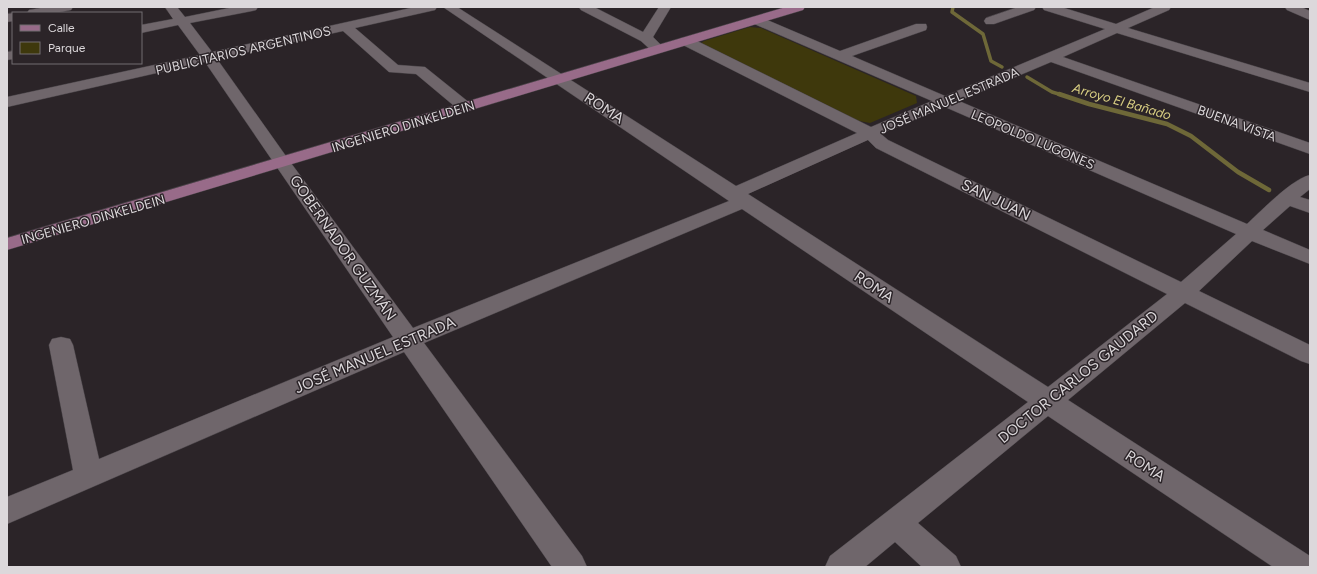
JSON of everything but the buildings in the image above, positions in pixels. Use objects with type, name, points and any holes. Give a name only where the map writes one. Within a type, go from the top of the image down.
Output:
[{"type":"main road","name":"INGENIERO DINKELDEIN","points":[[7,244],[282,163],[799,7]]},
{"type":"street","points":[[39,12],[67,7]]},
{"type":"street","name":"GOBERNADOR GUZMÁN","points":[[171,7],[209,58],[570,567]]},
{"type":"street","points":[[142,30],[252,7]]},
{"type":"street","name":"PUBLICITARIOS ARGENTINOS","points":[[7,102],[209,58],[431,7]]},
{"type":"street","name":"ROMA","points":[[448,7],[1300,567]]},
{"type":"street","points":[[585,7],[646,38],[658,49]]},
{"type":"street","points":[[646,38],[665,7]]},
{"type":"street","points":[[990,20],[1030,7]]},
{"type":"street","points":[[1048,7],[1310,88]]},
{"type":"street","name":"JOSÉ MANUEL ESTRADA","points":[[7,511],[739,197],[870,132],[1051,57],[1164,7]]},
{"type":"street","points":[[1291,7],[1310,16]]},
{"type":"street","name":"LEOPOLDO LUGONES","points":[[756,20],[1310,258]]},
{"type":"street","points":[[346,26],[394,69],[420,70],[465,107]]},
{"type":"street","points":[[840,56],[921,27]]},
{"type":"street","name":"SAN JUAN","points":[[686,41],[870,132],[882,144],[1310,355]]},
{"type":"street","name":"BUENA VISTA","points":[[1051,57],[1310,149]]},
{"type":"street","name":"DOCTOR CARLOS GAUDARD","points":[[841,567],[1183,293],[1310,180]]},
{"type":"street","points":[[1288,198],[1310,207]]},
{"type":"street","points":[[61,345],[89,476]]},
{"type":"street","points":[[896,523],[945,567]]},
{"type":"green space","points":[[750,27],[761,28],[916,96],[917,103],[870,123],[854,120],[700,44],[704,41]]},
{"type":"waterway","name":"Arroyo El Bañado","points":[[953,7],[952,12],[983,34],[991,61],[1002,67]]},
{"type":"waterway","name":"Arroyo El Bañado","points":[[1027,77],[1052,92],[1062,95]]},
{"type":"waterway","name":"Arroyo El Bañado","points":[[1062,95],[1089,104],[1167,124],[1191,136],[1238,172],[1269,190]]}]
